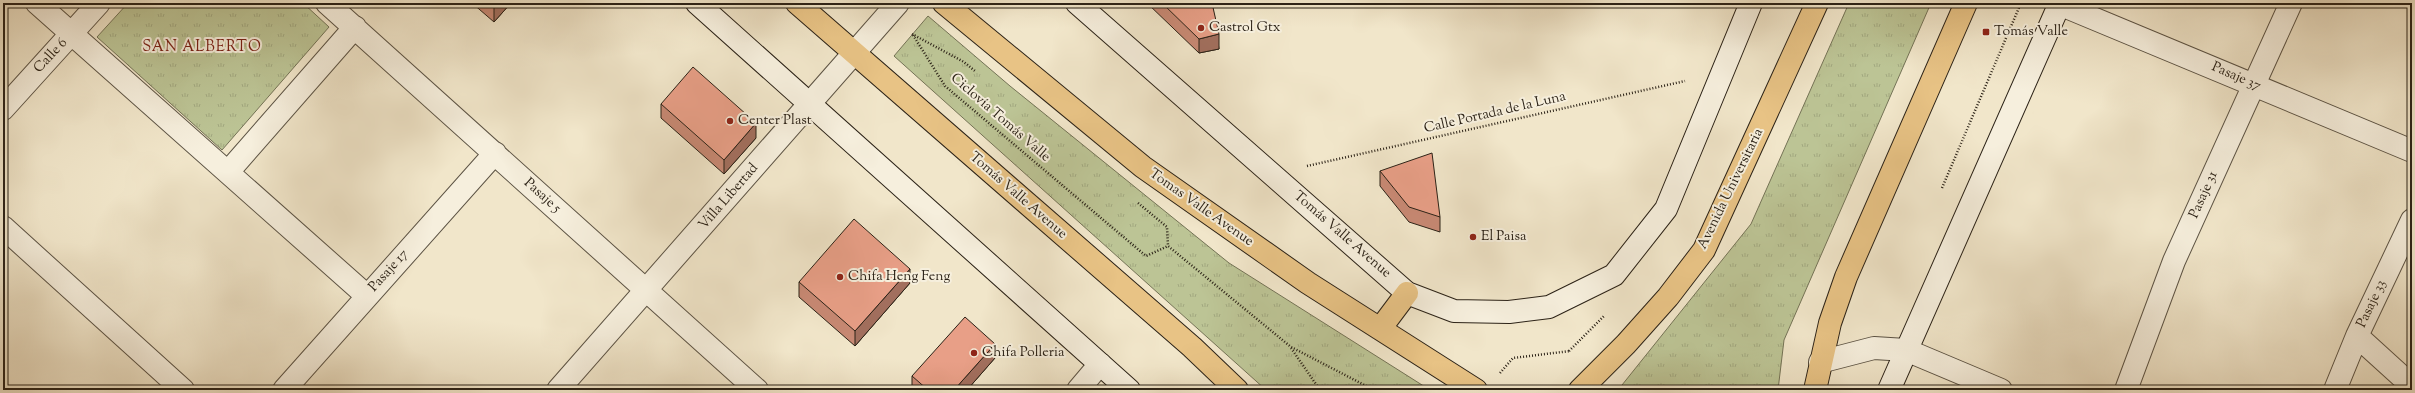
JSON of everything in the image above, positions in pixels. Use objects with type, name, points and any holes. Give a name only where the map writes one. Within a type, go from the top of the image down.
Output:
[{"type":"main road","name":"Tomás Valle Avenue","points":[[797,3],[853,54],[1192,347],[1237,390]]},
{"type":"main road","name":"Tomas Valle Avenue","points":[[944,3],[1143,167],[1308,283],[1476,390]]},
{"type":"main road","name":"Avenida Universitaria","points":[[1580,390],[1626,344],[1668,297],[1704,250],[1817,3]]},
{"type":"main road","points":[[1815,390],[1820,362],[1830,324],[1846,277],[1966,3]]},
{"type":"main road","points":[[1380,329],[1407,293]]},
{"type":"street","points":[[37,3],[367,296]]},
{"type":"street","name":"Calle 6","points":[[3,109],[99,3]]},
{"type":"street","name":"Pasaje 5","points":[[327,3],[757,390]]},
{"type":"street","points":[[697,3],[811,103],[1129,390]]},
{"type":"street","name":"Villa Libertad","points":[[558,390],[898,3]]},
{"type":"street","name":"Tomás Valle Avenue","points":[[1078,3],[1407,293],[1454,311],[1509,312],[1549,307],[1614,275],[1666,209],[1723,72]]},
{"type":"street","points":[[1723,72],[1751,3]]},
{"type":"street","name":"Pasaje 31","points":[[2126,390],[2174,261],[2291,3]]},
{"type":"street","points":[[1889,390],[2060,4]]},
{"type":"street","name":"Pasaje 37","points":[[2060,4],[2412,151]]},
{"type":"street","points":[[228,172],[355,28]]},
{"type":"street","name":"Pasaje 17","points":[[284,390],[495,153]]},
{"type":"street","name":"Pasaje 33","points":[[2335,390],[2357,336],[2412,220]]},
{"type":"street","points":[[3,227],[183,390]]},
{"type":"street","points":[[2357,336],[2412,386]]},
{"type":"street","points":[[1820,362],[1874,348],[1906,350],[2000,390]]},
{"type":"street","points":[[1078,390],[1100,364]]},
{"type":"path","name":"Ciclovía Tomás Valle","points":[[977,72],[964,62],[912,34],[945,86],[1146,256],[1168,246]]},
{"type":"path","name":"Calle Portada de la Luna","points":[[1272,174],[1723,72]]},
{"type":"path","points":[[1136,202],[1166,227],[1168,246],[1290,347],[1374,390]]},
{"type":"path","points":[[1290,347],[1320,390]]},
{"type":"path","points":[[1495,379],[1513,358],[1569,351],[1596,374]]},
{"type":"green space","points":[[128,3],[303,3],[329,27],[222,150],[97,37]]},
{"type":"green space","points":[[1849,3],[1931,3],[1784,340],[1778,390],[1618,390],[1751,224]]},
{"type":"green space","points":[[928,16],[1010,86],[1229,263],[1430,390],[1266,390],[894,56]]},
{"type":"building","points":[[489,3],[498,3],[494,8]]},
{"type":"building","points":[[1162,3],[1212,3],[1219,34],[1199,39]]},
{"type":"building","points":[[693,67],[756,123],[724,160],[661,104]]},
{"type":"building","points":[[1432,153],[1440,217],[1409,207],[1380,171]]},
{"type":"building","points":[[854,219],[910,269],[855,331],[799,282]]},
{"type":"building","points":[[965,317],[995,344],[954,390],[928,390],[912,376]]},
{"type":"place","name":"Castrol Gtx","points":[[1201,28]]},
{"type":"place","name":"Tomás Valle","points":[[1986,32]]},
{"type":"place","name":"Center Plast","points":[[730,121]]},
{"type":"place","name":"El Paisa","points":[[1473,237]]},
{"type":"place","name":"Chifa Heng Feng","points":[[840,277]]},
{"type":"place","name":"Chifa Polleria","points":[[974,353]]},
{"type":"district","name":"SAN ALBERTO","points":[[202,47]]}]
